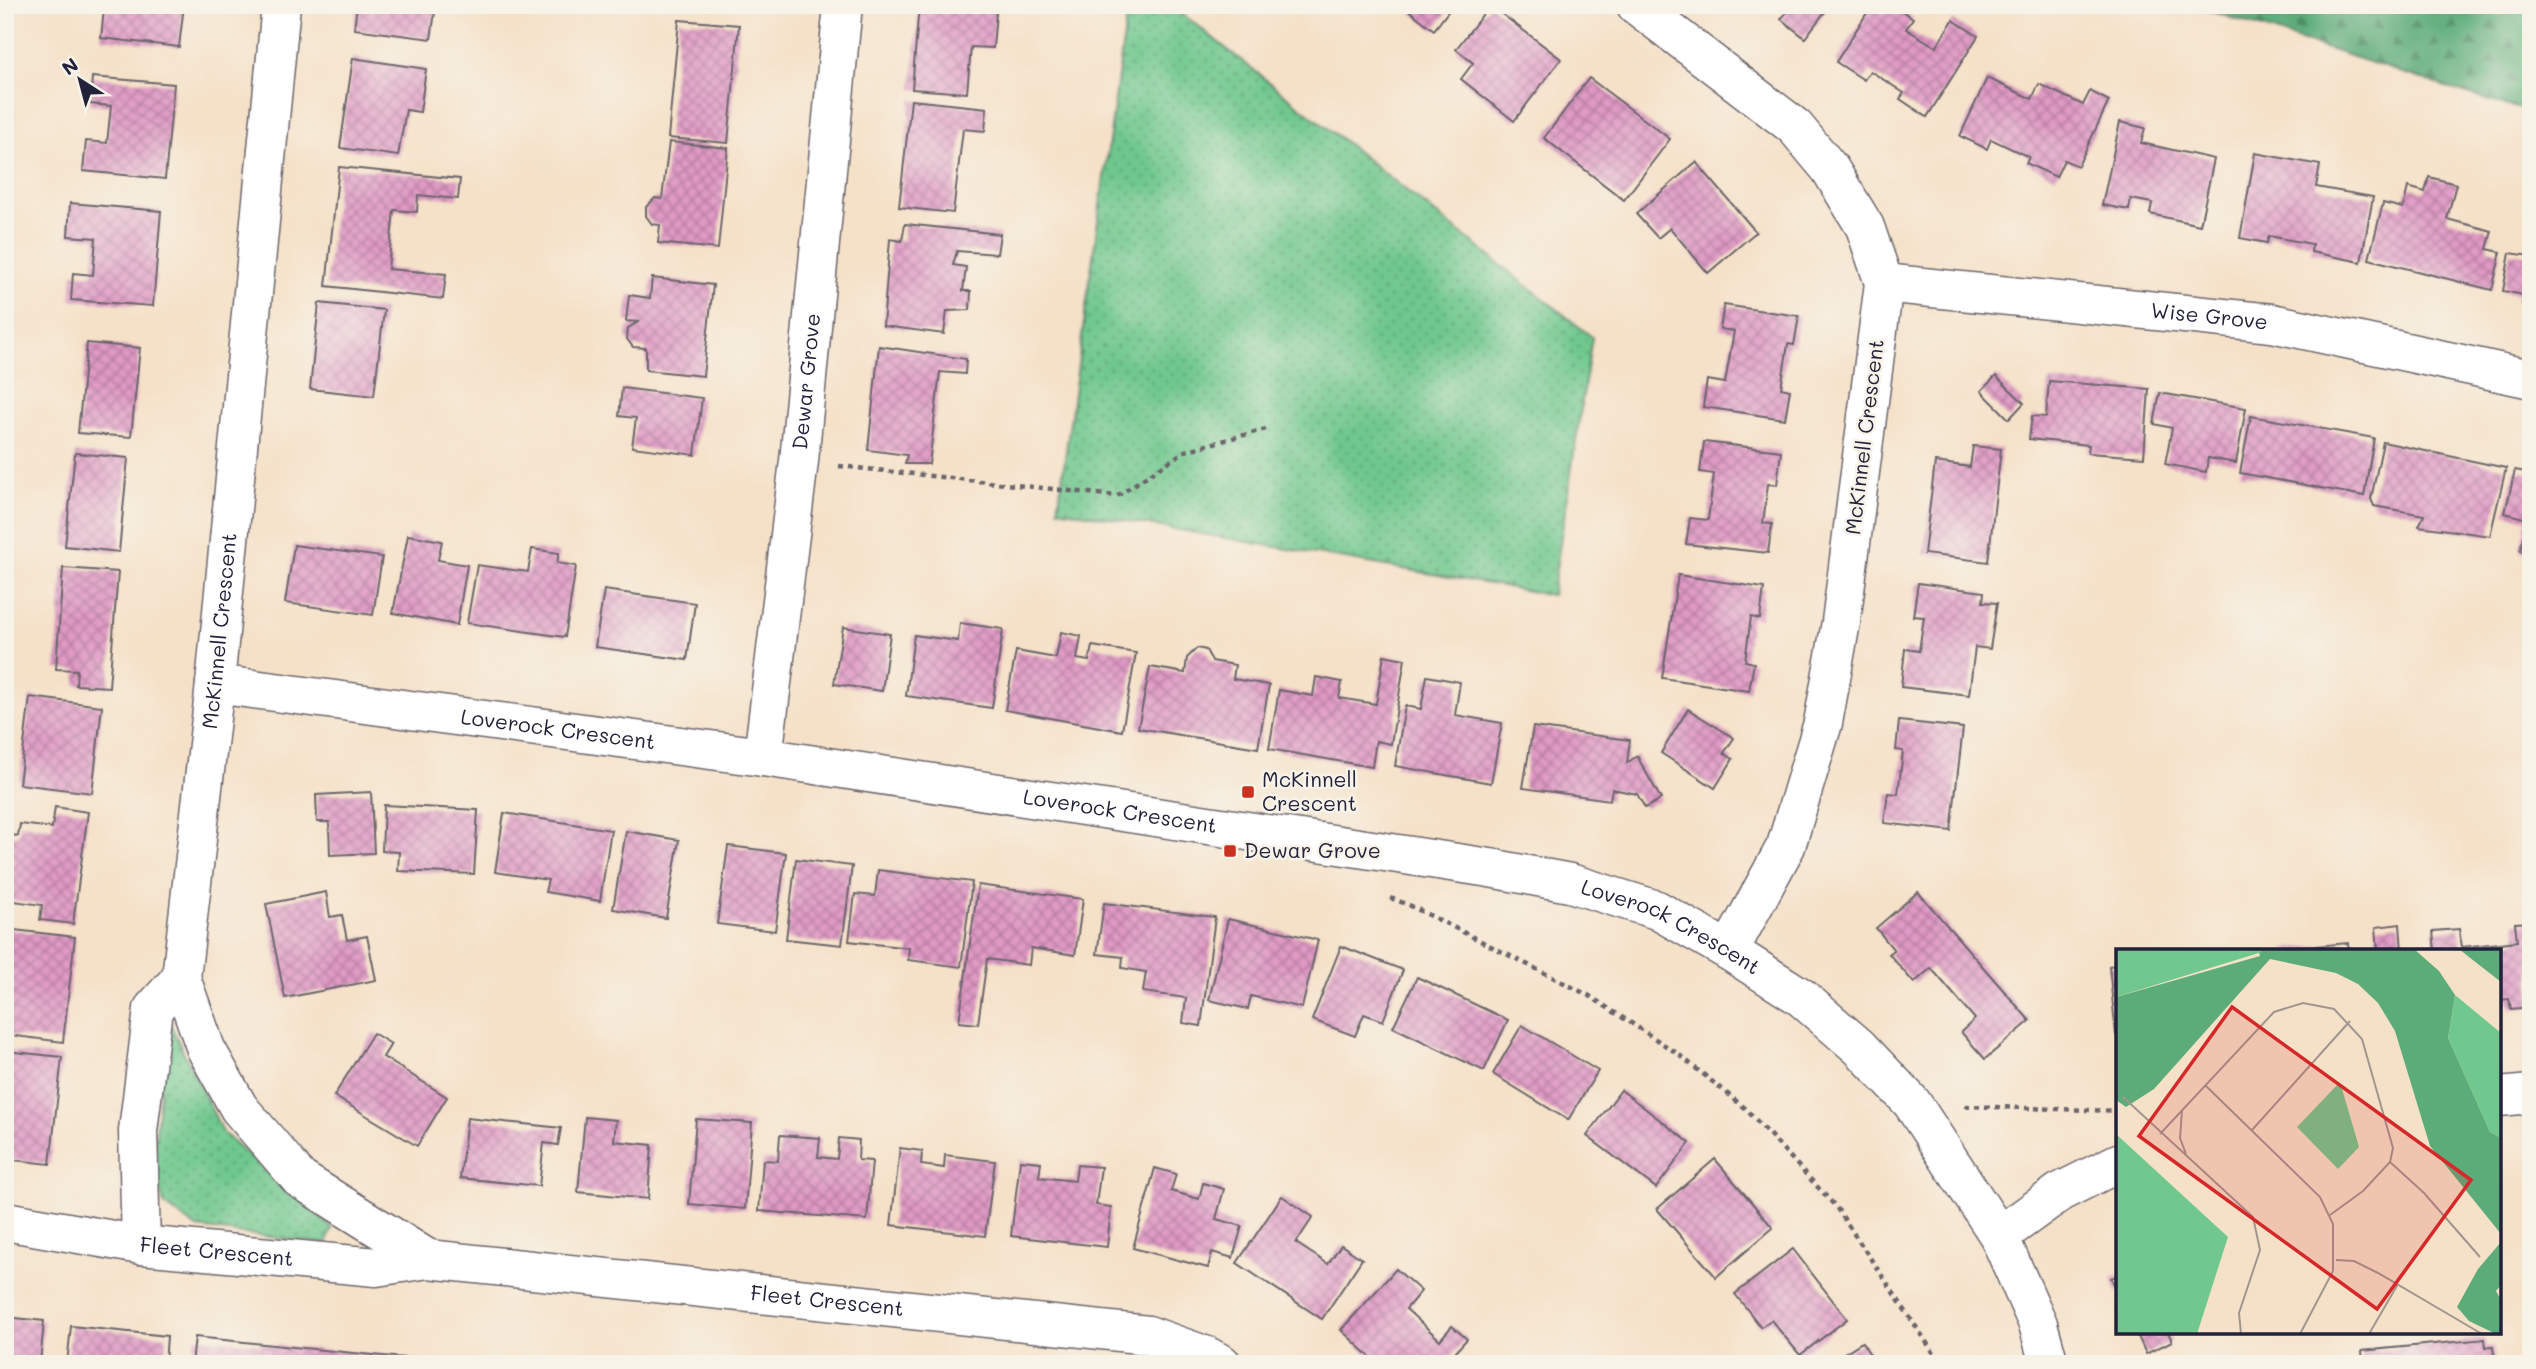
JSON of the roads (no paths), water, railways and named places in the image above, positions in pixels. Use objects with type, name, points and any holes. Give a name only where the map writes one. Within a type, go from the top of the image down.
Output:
[{"type":"street","name":"McKinnell Crescent","points":[[181,978],[215,684],[281,5]]},
{"type":"street","name":"Dewar Grove","points":[[764,757],[799,461],[843,5]]},
{"type":"street","name":"McKinnell Crescent","points":[[1636,5],[1795,127],[1830,169],[1864,227],[1884,283],[1842,622],[1823,723],[1786,846],[1729,951]]},
{"type":"street","name":"Wise Grove","points":[[1884,283],[2272,323],[2531,379]]},
{"type":"street","name":"Loverock Crescent","points":[[215,684],[764,757],[1490,868],[1570,883],[1657,910],[1729,951],[1801,997],[1859,1046],[1912,1103],[1998,1236],[2038,1324],[2049,1364]]},
{"type":"street","points":[[141,1245],[138,1131],[153,1009],[181,978]]},
{"type":"street","name":"Fleet Crescent","points":[[181,978],[206,1049],[239,1108],[300,1179],[428,1259]]},
{"type":"street","points":[[2501,1097],[2531,1094]]},
{"type":"street","points":[[1998,1236],[2060,1192],[2116,1164]]},
{"type":"street","name":"Fleet Crescent","points":[[5,1221],[141,1245],[376,1267],[428,1259],[1148,1335],[1222,1364]]},
{"type":"place","name":"McKinnell Crescent","points":[[1248,792]]},
{"type":"place","name":"Dewar Grove","points":[[1230,851]]}]
